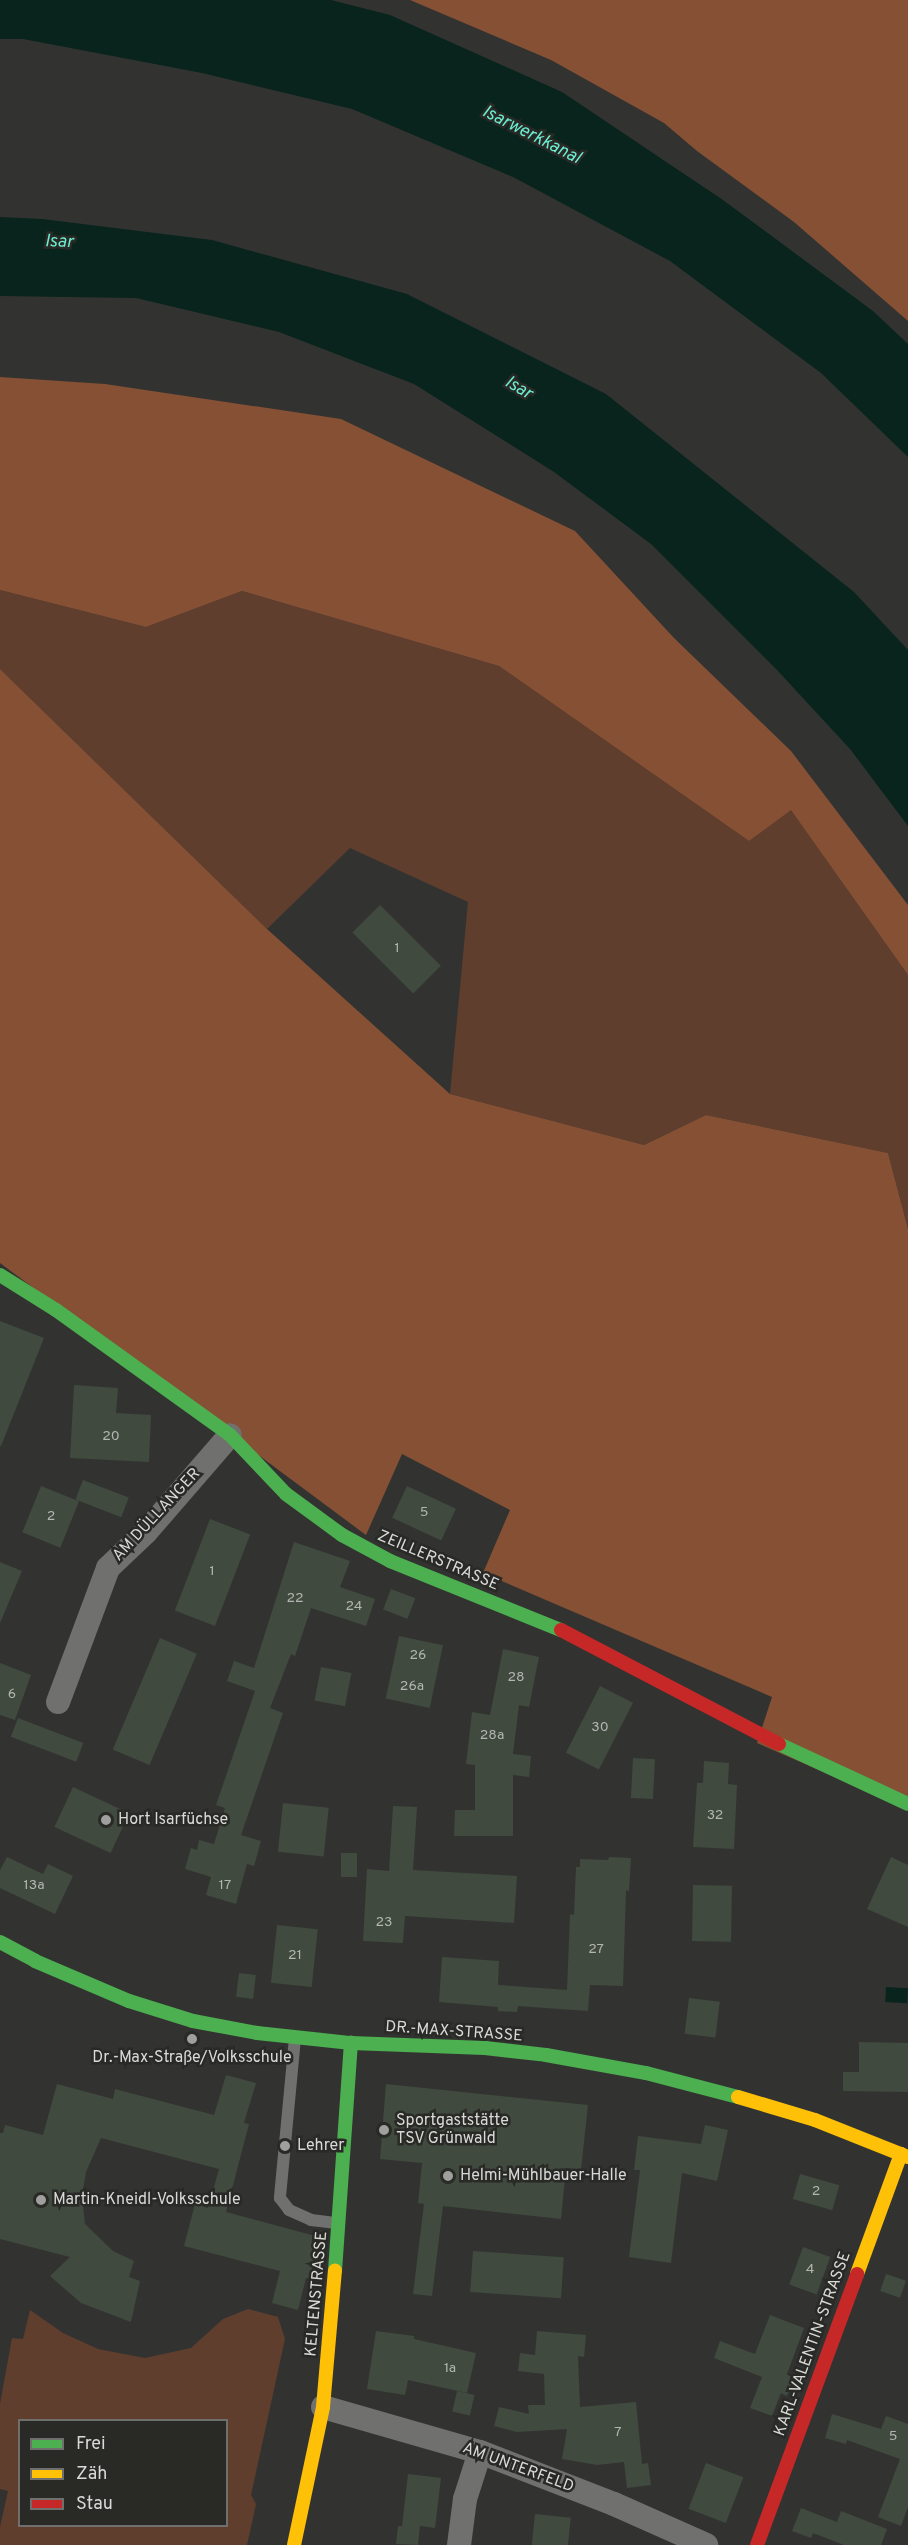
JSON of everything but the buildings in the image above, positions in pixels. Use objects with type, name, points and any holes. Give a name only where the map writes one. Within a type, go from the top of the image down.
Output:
[{"type":"street","name":"ZEILLERSTRASSE","points":[[0,1275],[56,1310],[230,1435],[286,1494],[342,1535],[390,1561],[559,1629],[746,1729],[908,1804]]},
{"type":"street","name":"AM DÜLLANGER","points":[[58,1702],[108,1568],[146,1532],[230,1435]]},
{"type":"street","name":"DR.-MAX-STRASSE","points":[[0,1942],[35,1960],[129,2001],[193,2021],[257,2033],[351,2043],[484,2048],[546,2055],[646,2073],[759,2102],[815,2120],[905,2156]]},
{"type":"street","name":"KELTENSTRASSE","points":[[294,2545],[323,2407],[339,2223],[351,2043]]},
{"type":"street","name":"KARL-VALENTIN-STRASSE","points":[[757,2545],[905,2156]]},
{"type":"street","name":"AM UNTERFELD","points":[[323,2407],[480,2452],[614,2504],[706,2545]]},
{"type":"street","points":[[459,2545],[465,2499],[480,2452]]},
{"type":"lane","points":[[295,2037],[280,2198],[289,2210],[311,2220],[339,2223]]},
{"type":"shaded area","points":[[410,0],[908,0],[908,321],[794,222],[697,151],[664,123],[551,60]]},
{"type":"shaded area","points":[[0,377],[105,384],[341,419],[575,531],[674,638],[791,751],[908,905],[908,975],[791,810],[749,841],[499,666],[242,591],[146,627],[0,590]]},
{"type":"shaded area","points":[[0,590],[146,627],[242,591],[499,666],[749,841],[791,809],[908,975],[908,1229],[888,1153],[706,1115],[644,1145],[450,1094],[468,902],[350,848],[267,929],[0,669]]},
{"type":"shaded area","points":[[0,669],[267,929],[450,1094],[644,1145],[706,1115],[888,1153],[908,1229],[908,1809],[757,1743],[772,1697],[483,1573],[510,1510],[402,1454],[366,1535],[0,1263]]},
{"type":"shaded area","points":[[248,2309],[278,2317],[285,2339],[251,2495],[256,2504],[247,2545],[0,2545],[0,2527],[8,2491],[0,2489],[0,2404],[12,2338],[23,2339],[30,2310],[63,2333],[98,2349],[145,2358],[191,2348],[223,2319]]},
{"type":"water","name":"Isarwerkkanal","points":[[0,0],[331,0],[390,15],[562,92],[723,200],[873,311],[908,344],[908,457],[821,373],[670,261],[513,177],[352,109],[202,73],[23,39],[0,39]]},
{"type":"water","name":"Isar","points":[[0,217],[42,219],[212,240],[407,294],[606,394],[854,592],[908,650],[908,826],[850,749],[777,670],[651,544],[554,472],[414,384],[279,332],[136,298],[0,296]]},
{"type":"water","points":[[886,1987],[908,1988],[907,2003],[885,2002]]},
{"type":"traffic: fast","points":[[0,1275],[56,1310],[230,1435],[286,1494],[342,1535],[390,1561],[561,1630]]},
{"type":"traffic: fast","points":[[779,1744],[908,1804]]},
{"type":"traffic: fast","points":[[0,1942],[35,1961],[129,2001],[193,2021],[257,2033],[351,2043],[485,2048],[546,2055],[646,2073],[738,2097]]},
{"type":"traffic: fast","points":[[335,2271],[351,2043]]},
{"type":"traffic: slow","points":[[738,2097],[815,2120],[908,2157]]},
{"type":"traffic: slow","points":[[857,2274],[901,2154]]},
{"type":"traffic: slow","points":[[294,2545],[323,2407],[335,2271]]},
{"type":"traffic: jam","points":[[561,1630],[779,1744]]},
{"type":"traffic: jam","points":[[757,2545],[857,2274]]},
{"type":"place","name":"Hort Isarfüchse","points":[[106,1820]]},
{"type":"place","name":"Dr.-Max-Straße/Volksschule","points":[[192,2039]]},
{"type":"place","name":"Sportgaststätte TSV Grünwald","points":[[384,2130]]},
{"type":"place","name":"Lehrer","points":[[285,2146]]},
{"type":"place","name":"Helmi-Mühlbauer-Halle","points":[[448,2176]]},
{"type":"place","name":"Martin-Kneidl-Volksschule","points":[[41,2200]]}]
